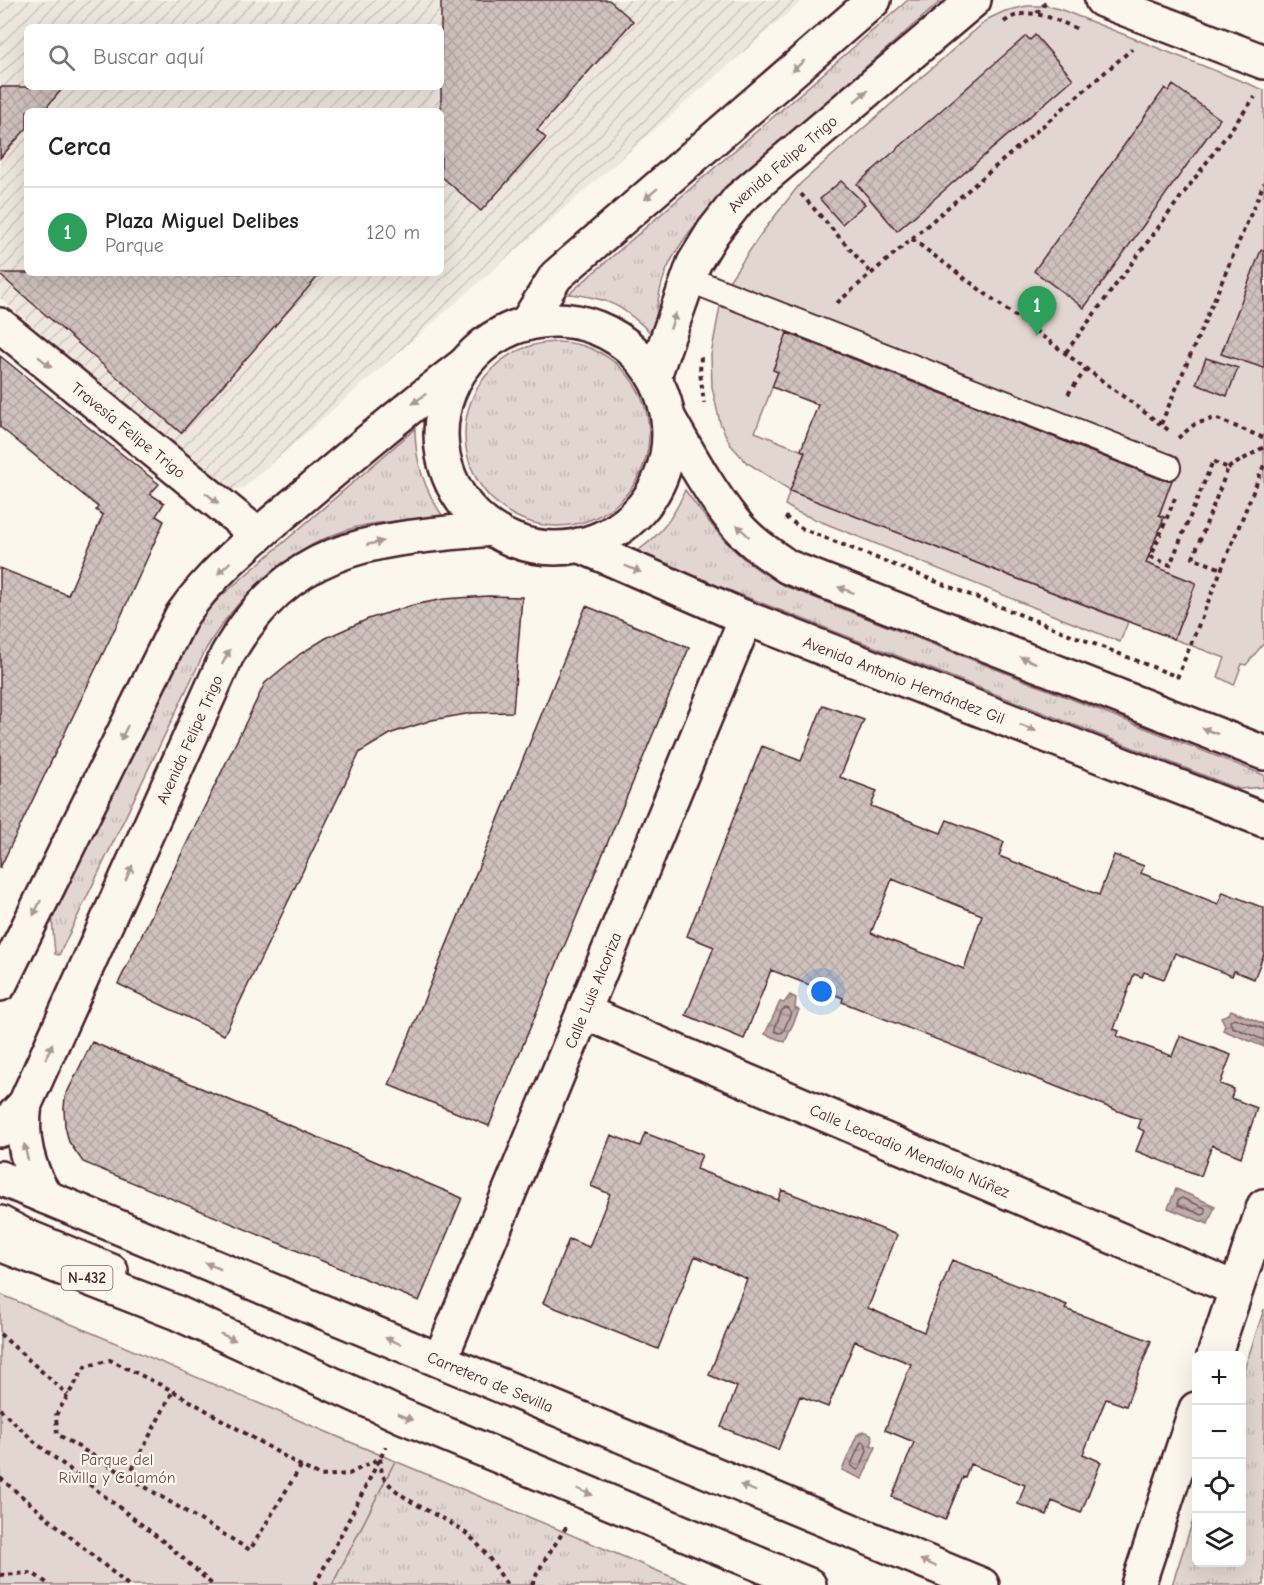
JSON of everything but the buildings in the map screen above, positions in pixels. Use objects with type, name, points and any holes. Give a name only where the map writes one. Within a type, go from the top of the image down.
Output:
[{"type":"main road","points":[[526,324],[556,276],[874,0]]},
{"type":"main road","name":"Avenida Felipe Trigo","points":[[654,376],[694,263],[713,232],[739,199],[974,0]]},
{"type":"main road","points":[[1102,0],[1166,25],[1262,77]]},
{"type":"main road","points":[[0,984],[183,615],[198,593],[258,535],[494,338],[526,324],[548,320],[571,321],[611,334],[627,345],[644,362],[663,394],[669,419],[666,461],[652,496],[626,524],[605,537],[579,546],[556,549],[531,546],[504,537],[491,529],[465,505],[450,481],[442,453],[441,423],[449,392],[465,364]]},
{"type":"main road","name":"Travesía Felipe Trigo","points":[[0,325],[258,535]]},
{"type":"main road","points":[[669,419],[700,472],[735,524],[760,548],[788,567],[1264,753]]},
{"type":"main road","name":"Avenida Felipe Trigo","points":[[46,1197],[33,1174],[25,1151],[23,1117],[25,1104],[227,655],[247,622],[279,589],[301,571],[349,549],[418,536],[491,529]]},
{"type":"main road","name":"Avenida Antonio Hernández Gil","points":[[579,546],[746,618],[1264,820]]},
{"type":"main road","name":"Calle Luis Alcoriza","points":[[440,1360],[746,618]]},
{"type":"main road","points":[[1233,808],[1264,798]]},
{"type":"main road","name":"Calle Leocadio Mendiola Núñez","points":[[584,1012],[1236,1289]]},
{"type":"main road","name":"Avenida Felipe Trigo","points":[[0,1130],[25,1104]]},
{"type":"main road","name":"Carretera de Sevilla","points":[[0,1178],[982,1585]]},
{"type":"main road","points":[[1216,1351],[1264,1206]]},
{"type":"main road","points":[[0,1223],[23,1235],[131,1279],[175,1312],[402,1416],[809,1585]]},
{"type":"main road","name":"N-432","points":[[0,1244],[175,1312]]},
{"type":"main road","points":[[1138,1585],[1192,1424]]},
{"type":"street","points":[[688,279],[1168,467]]},
{"type":"path","points":[[1038,13],[1048,0]]},
{"type":"path","points":[[809,326],[1131,50],[1166,25]]},
{"type":"path","points":[[1066,352],[1262,77]]},
{"type":"path","points":[[1161,424],[1264,183]]},
{"type":"path","points":[[801,194],[872,274]]},
{"type":"path","points":[[912,239],[1066,352],[1183,442]]},
{"type":"path","points":[[701,354],[700,372],[704,406]]},
{"type":"path","points":[[1178,437],[1195,424],[1215,418],[1264,438]]},
{"type":"path","points":[[1222,569],[1193,558],[1228,468],[1264,447]]},
{"type":"path","points":[[1177,492],[1151,557],[1170,565],[1213,461],[1228,468]]},
{"type":"path","points":[[1163,713],[1264,465]]},
{"type":"path","points":[[781,514],[803,530],[1178,676]]},
{"type":"path","points":[[0,1334],[68,1395]]},
{"type":"path","points":[[301,1466],[250,1550],[57,1434],[56,1415],[85,1367],[110,1360],[173,1391],[320,1476],[349,1474],[380,1458]]},
{"type":"path","points":[[128,1477],[173,1391]]},
{"type":"path","points":[[0,1409],[37,1444],[168,1545],[213,1585]]},
{"type":"path","points":[[315,1585],[402,1416]]},
{"type":"path","points":[[380,1458],[382,1475],[394,1488],[424,1509],[468,1534],[507,1585]]},
{"type":"path","points":[[0,1478],[128,1585]]},
{"type":"path","points":[[532,1585],[540,1564],[557,1542],[585,1492]]},
{"type":"path","points":[[0,1575],[32,1573],[50,1585]]},
{"type":"shaded area","points":[[0,0],[803,0],[243,488],[232,490],[220,486],[0,298]]},
{"type":"green space","points":[[908,0],[942,0],[729,187],[687,235],[664,276],[658,302],[655,337],[617,306],[596,298],[569,294]]},
{"type":"green space","points":[[1027,6],[1048,6],[1062,10],[1264,90],[1264,643],[1246,665],[1242,664],[1234,685],[1218,677],[1225,658],[1174,639],[1195,583],[1146,563],[1164,518],[1159,515],[1173,477],[790,328],[773,369],[778,372],[755,432],[805,452],[791,491],[1128,622],[1120,642],[797,512],[785,505],[790,490],[746,462],[730,444],[720,423],[712,387],[711,355],[723,290],[761,234],[800,184],[988,19],[1005,11]]},
{"type":"green space","points":[[557,342],[575,343],[592,349],[608,357],[622,369],[634,383],[642,399],[648,416],[648,452],[642,469],[634,485],[622,499],[608,511],[592,519],[575,525],[557,526],[539,525],[522,519],[506,511],[492,499],[480,485],[472,469],[466,452],[465,434],[466,416],[472,399],[480,383],[492,369],[506,357],[522,349],[539,343]]},
{"type":"green space","points":[[415,429],[415,442],[422,477],[445,519],[378,523],[334,535],[290,558],[251,590],[234,609],[206,649],[59,955],[55,954],[52,919],[185,643],[200,620],[219,598]]},
{"type":"green space","points":[[685,490],[707,520],[740,556],[785,586],[1264,775],[1264,787],[1239,789],[634,553],[665,526]]},
{"type":"green space","name":"Parque del Rivilla y Calamón","points":[[0,1294],[395,1461],[332,1585],[0,1585]]},
{"type":"green space","points":[[1264,1309],[1264,1585],[1172,1585],[1192,1523],[1192,1567],[1246,1567],[1246,1364]]},
{"type":"green space","points":[[395,1461],[691,1585],[332,1585]]},
{"type":"water","points":[[790,995],[796,998],[795,1008],[799,1010],[785,1042],[765,1034],[780,1002],[784,1003]]},
{"type":"water","points":[[1231,1010],[1264,1024],[1264,1047],[1223,1030],[1225,1025],[1221,1017],[1229,1014]]},
{"type":"water","points":[[1176,1189],[1215,1206],[1208,1224],[1168,1208]]},
{"type":"water","points":[[863,1431],[871,1434],[873,1440],[871,1445],[876,1447],[862,1479],[842,1470],[857,1435]]},
{"type":"place","name":"Plaza Miguel Delibes","points":[[1037,336]]}]
